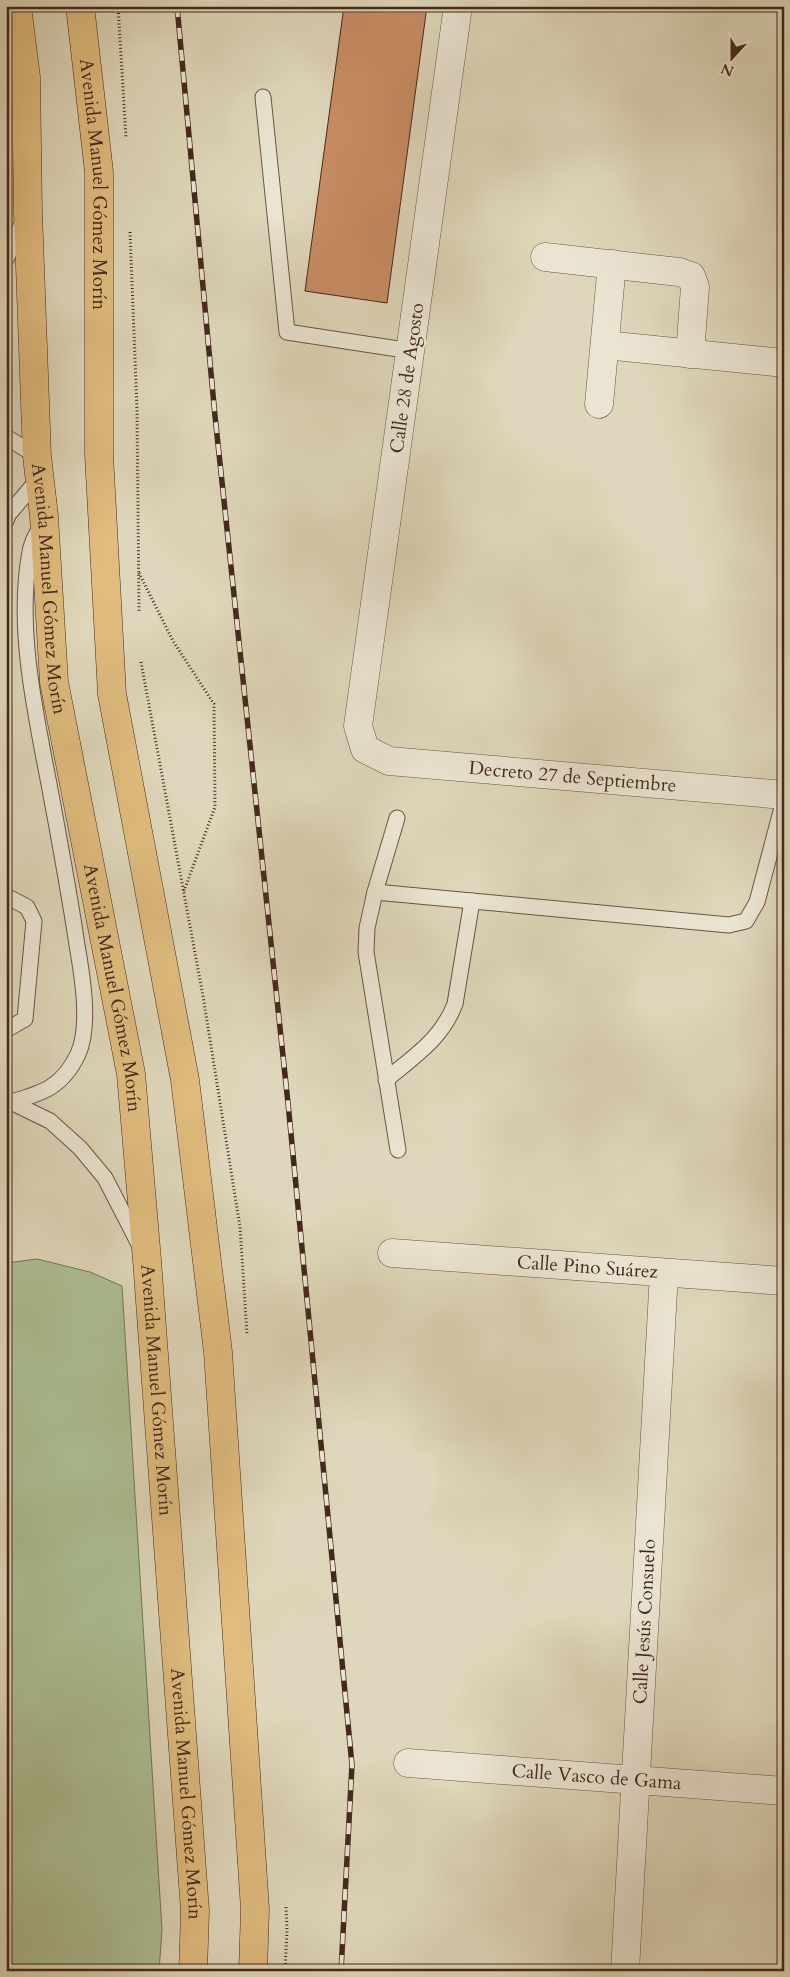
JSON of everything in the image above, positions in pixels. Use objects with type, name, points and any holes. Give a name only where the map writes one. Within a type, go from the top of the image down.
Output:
[{"type":"main road","name":"Avenida Manuel Gómez Morín","points":[[17,6],[26,77],[28,212],[39,467],[44,516],[54,682],[131,1074],[147,1260],[194,1901],[192,1971]]},
{"type":"main road","name":"Avenida Manuel Gómez Morín","points":[[80,6],[98,172],[99,455],[112,694],[185,1080],[218,1352],[255,1909],[253,1971]]},
{"type":"street","name":"Calle 28 de Agosto","points":[[366,749],[358,726],[458,6]]},
{"type":"street","points":[[545,257],[679,272],[691,276],[695,287],[690,354]]},
{"type":"street","points":[[599,404],[612,264]]},
{"type":"street","points":[[605,345],[784,363]]},
{"type":"street","name":"Decreto 27 de Septiembre","points":[[366,749],[389,761],[784,795]]},
{"type":"street","name":"Calle Pino Suárez","points":[[392,1253],[784,1282]]},
{"type":"street","name":"Calle Jesús Consuelo","points":[[625,1971],[664,1273]]},
{"type":"street","name":"Calle Vasco de Gama","points":[[408,1763],[784,1792]]},
{"type":"lane","points":[[263,97],[287,332],[410,351]]},
{"type":"lane","points":[[6,259],[28,212]]},
{"type":"lane","points":[[6,437],[39,467],[6,521]]},
{"type":"lane","points":[[9,1102],[40,1094],[64,1078],[79,1052],[85,1020],[84,987],[72,913],[33,701],[24,611],[30,550],[44,516]]},
{"type":"lane","points":[[375,892],[729,925],[746,921],[757,902],[784,800]]},
{"type":"lane","points":[[397,818],[375,892],[367,928],[366,952],[398,1150]]},
{"type":"lane","points":[[6,896],[27,907],[34,921],[25,1019],[6,1030]]},
{"type":"lane","points":[[386,1080],[437,1037],[449,1020],[455,1004],[472,902]]},
{"type":"lane","points":[[9,1102],[50,1121],[80,1148],[105,1178],[147,1260]]},
{"type":"path","points":[[138,572],[173,641],[214,704],[215,807],[183,892]]},
{"type":"green space","points":[[37,1259],[90,1272],[122,1286],[162,1930],[159,1971],[6,1971],[6,1263]]},
{"type":"building","points":[[344,6],[427,6],[387,303],[305,291]]},
{"type":"railway","points":[[177,6],[215,416],[288,1103],[352,1765],[341,1971]]}]
